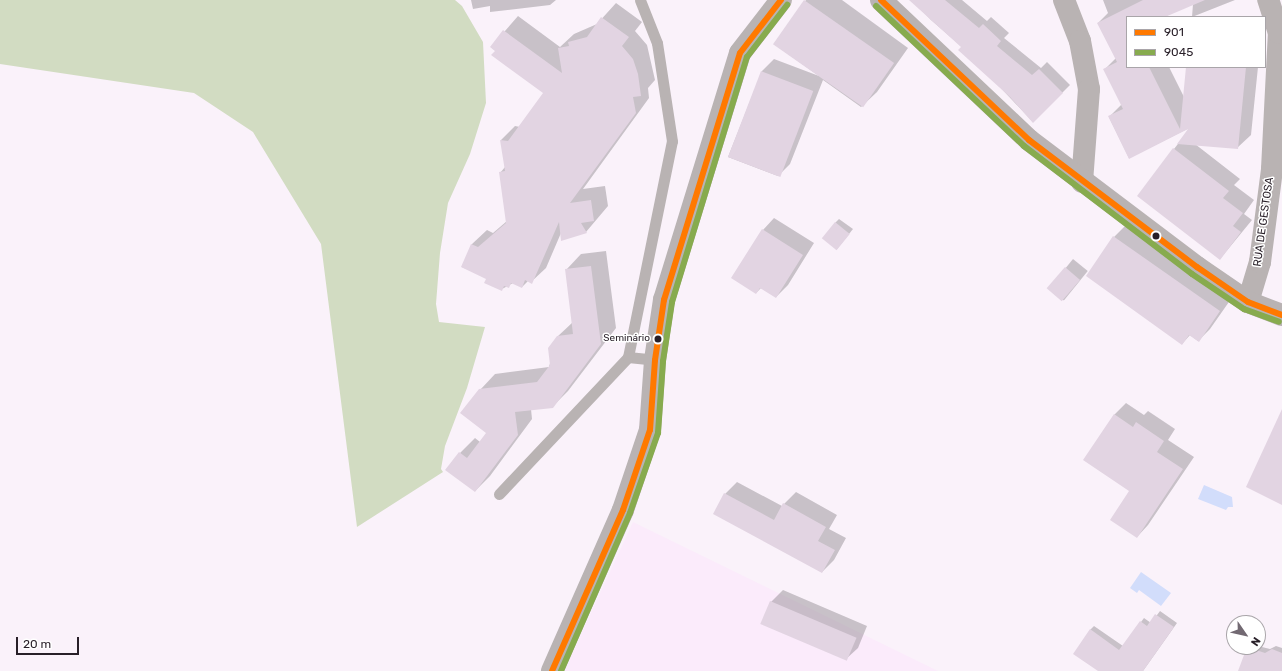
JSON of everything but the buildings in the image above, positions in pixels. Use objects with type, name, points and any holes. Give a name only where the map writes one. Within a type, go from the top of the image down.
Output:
[{"type":"street","points":[[552,671],[623,510],[650,430],[655,360],[664,300],[740,53],[781,0]]},
{"type":"street","points":[[881,0],[1029,140],[1082,182],[1248,302],[1282,315]]},
{"type":"street","points":[[1064,0],[1080,41],[1089,89],[1082,182]]},
{"type":"street","name":"RUA DE GESTOSA","points":[[1248,302],[1260,262],[1272,169],[1279,34],[1268,0]]},
{"type":"lane","points":[[499,494],[628,357],[672,141],[657,43],[640,0]]},
{"type":"lane","points":[[628,357],[655,360]]},
{"type":"shaded area","points":[[633,522],[938,671],[564,671]]},
{"type":"green space","points":[[0,0],[455,0],[462,6],[483,42],[486,103],[470,154],[448,203],[440,253],[436,304],[439,322],[485,327],[467,388],[445,446],[441,469],[443,472],[357,527],[321,244],[253,132],[194,93],[0,64]]},
{"type":"water","points":[[1204,485],[1232,497],[1233,507],[1228,507],[1226,510],[1198,499]]},
{"type":"water","points":[[1141,572],[1171,593],[1161,606],[1139,590],[1137,593],[1130,588]]},
{"type":"transit line","name":"901","points":[[552,671],[623,510],[650,430],[655,360],[664,300],[740,53],[781,0]]},
{"type":"transit line","name":"901","points":[[881,0],[1029,140],[1197,267],[1248,302],[1282,315]]},
{"type":"transit line","name":"9045","points":[[561,671],[630,513],[658,433],[663,361],[672,302],[747,57],[787,5]]},
{"type":"transit line","name":"9045","points":[[876,6],[1024,146],[1192,274],[1244,309],[1279,322]]},
{"type":"place","name":"Seminário","points":[[658,339]]}]
